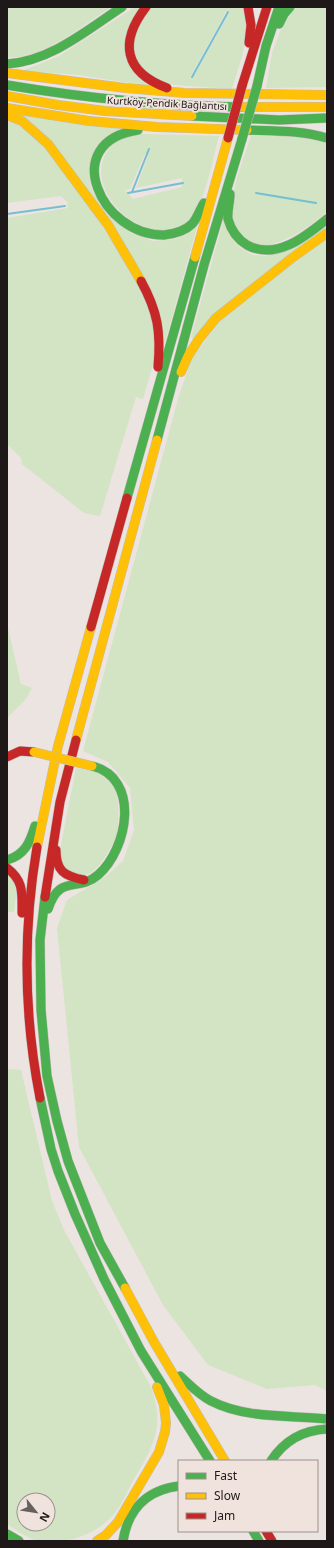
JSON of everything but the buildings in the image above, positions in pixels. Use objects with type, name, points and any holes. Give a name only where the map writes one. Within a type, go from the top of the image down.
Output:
[{"type":"highway","points":[[7,64],[12,65],[32,61],[57,49],[122,7]]},
{"type":"highway","points":[[146,7],[139,14],[130,34],[128,47],[135,68],[142,75],[161,87],[185,93]]},
{"type":"highway","points":[[242,86],[246,56],[252,31],[252,20],[248,7]]},
{"type":"highway","points":[[7,860],[20,855],[28,846],[58,746],[242,86],[267,7]]},
{"type":"highway","points":[[224,1460],[154,1342],[100,1243],[68,1161],[58,1127],[46,1068],[41,1010],[40,940],[47,880],[60,802],[76,739],[158,431],[257,86],[266,46],[280,7]]},
{"type":"highway","points":[[266,46],[284,14],[290,7]]},
{"type":"highway","points":[[7,73],[125,88],[185,93],[324,95]]},
{"type":"highway","name":"Kurtköy-Pendik Bağlantısı","points":[[7,85],[56,93],[213,107],[327,108]]},
{"type":"highway","name":"Kurtköy-Pendik Bağlantısı","points":[[7,96],[105,111],[279,120],[327,118]]},
{"type":"highway","points":[[7,108],[89,120],[157,127],[288,132],[317,135],[327,138]]},
{"type":"highway","points":[[7,115],[22,121],[48,144],[108,225],[151,298],[158,322],[159,337],[156,392]]},
{"type":"highway","points":[[157,127],[123,132],[117,135],[100,150],[94,169],[97,190],[103,201],[119,218],[136,230],[164,236],[182,232],[190,226],[202,209],[207,193],[223,158]]},
{"type":"highway","points":[[288,132],[327,130]]},
{"type":"highway","points":[[234,162],[228,217],[237,239],[247,246],[254,250],[263,251],[272,251],[282,248],[300,239],[327,219]]},
{"type":"highway","points":[[158,431],[188,356],[199,339],[216,318],[292,258],[327,234]]},
{"type":"highway","points":[[29,1019],[30,898],[41,825],[58,746]]},
{"type":"highway","points":[[7,757],[20,751],[34,752],[92,766],[105,770],[115,778],[121,789],[124,806],[122,831],[115,852],[97,876],[66,885],[54,895],[49,904],[40,940]]},
{"type":"highway","points":[[60,802],[55,852],[57,866],[67,876],[87,880]]},
{"type":"highway","points":[[7,868],[19,879],[22,890],[23,948],[29,1019],[36,1080],[51,1150],[68,1198],[98,1267],[162,1396],[166,1414],[165,1432],[154,1461],[118,1522],[106,1535],[97,1541]]},
{"type":"highway","points":[[154,1342],[183,1380],[198,1394],[215,1404],[235,1410],[327,1419]]},
{"type":"highway","points":[[141,1351],[209,1460]]},
{"type":"highway","points":[[272,1460],[292,1439],[311,1430],[327,1429]]},
{"type":"highway","points":[[123,1541],[125,1529],[129,1519],[139,1504],[154,1492],[164,1488],[178,1486]]},
{"type":"highway","points":[[254,1532],[259,1541]]},
{"type":"highway","points":[[267,1532],[272,1541]]},
{"type":"highway","points":[[7,1534],[19,1541]]},
{"type":"green space","points":[[11,7],[111,7],[75,32],[47,48],[20,57],[7,57],[7,9]]},
{"type":"green space","points":[[135,7],[142,7],[125,36],[150,86],[79,75],[22,71],[59,56]]},
{"type":"green space","points":[[152,7],[244,7],[248,30],[232,89],[176,85],[157,81],[149,76],[136,60],[132,40],[144,14]],"holes":[[[226,12],[229,13],[194,76],[190,77]]]},
{"type":"green space","points":[[295,7],[327,7],[327,87],[266,88],[272,53],[281,29]]},
{"type":"green space","points":[[13,112],[125,129],[89,171],[91,188],[100,204],[131,233],[153,241],[176,239],[189,233],[198,223],[165,343],[116,232]]},
{"type":"green space","points":[[7,119],[32,133],[84,198],[136,279],[154,319],[154,361],[143,399],[136,397],[100,516],[84,513],[22,464],[21,458],[7,444],[7,218],[68,208],[67,202],[61,196],[7,203]]},
{"type":"green space","points":[[143,134],[219,136],[207,182],[198,207],[187,223],[172,230],[155,230],[138,224],[122,213],[110,199],[103,183],[102,166],[109,148],[124,136]],"holes":[[[145,154],[148,156],[136,188],[182,178],[182,187],[133,199],[125,190],[130,189]]]},
{"type":"green space","points":[[251,136],[294,136],[327,141],[327,211],[314,222],[289,238],[263,246],[252,242],[242,235],[234,221],[232,210],[235,187]]},
{"type":"green space","points":[[224,218],[236,244],[253,255],[266,256],[327,225],[327,230],[194,340],[191,337]]},
{"type":"green space","points":[[327,238],[327,1391],[315,1385],[267,1389],[208,1365],[163,1305],[79,1147],[57,928],[67,900],[105,877],[123,861],[134,830],[130,788],[108,762],[83,751],[178,399],[190,363],[189,362],[224,316]]},
{"type":"green space","points":[[7,624],[21,684],[32,688],[26,699],[7,718]]},
{"type":"green space","points":[[76,768],[95,772],[104,776],[115,787],[118,800],[117,834],[110,849],[96,869],[89,874],[81,875],[64,868],[59,855]]},
{"type":"green space","points":[[7,874],[14,882],[16,892],[14,912],[7,912]]},
{"type":"green space","points":[[7,1069],[21,1070],[52,1201],[64,1230],[151,1387],[157,1414],[155,1436],[147,1457],[119,1507],[106,1522],[89,1533],[69,1540],[49,1542],[30,1538],[19,1532],[56,1532],[56,1492],[16,1492],[16,1530],[7,1524]]},
{"type":"waterway","points":[[192,77],[228,12]]},
{"type":"waterway","points":[[132,192],[149,149]]},
{"type":"waterway","points":[[128,193],[183,183]]},
{"type":"waterway","points":[[256,193],[316,203]]},
{"type":"waterway","points":[[7,214],[65,206]]},
{"type":"traffic: fast","points":[[7,64],[23,62],[53,51],[68,43],[122,7]]},
{"type":"traffic: fast","points":[[257,86],[266,46],[279,7]]},
{"type":"traffic: fast","points":[[279,24],[284,14],[290,7]]},
{"type":"traffic: fast","points":[[7,85],[66,94],[124,100],[183,105],[242,107]]},
{"type":"traffic: fast","points":[[242,139],[257,86]]},
{"type":"traffic: fast","points":[[192,116],[279,120],[327,118]]},
{"type":"traffic: fast","points":[[138,130],[114,138],[99,152],[94,169],[97,187],[107,205],[122,221],[142,231],[164,235],[186,229],[192,224],[204,203]]},
{"type":"traffic: fast","points":[[247,130],[297,132],[327,138]]},
{"type":"traffic: fast","points":[[157,440],[204,265],[242,139]]},
{"type":"traffic: fast","points":[[230,194],[228,219],[231,227],[243,243],[258,249],[269,250],[290,244],[300,239],[327,219]]},
{"type":"traffic: fast","points":[[127,498],[195,257]]},
{"type":"traffic: fast","points":[[48,909],[58,891],[70,885],[83,883],[98,875],[117,849],[125,815],[123,799],[118,784],[108,773],[92,766]]},
{"type":"traffic: fast","points":[[7,860],[18,855],[26,847],[35,826]]},
{"type":"traffic: fast","points":[[45,897],[40,940],[41,1010],[47,1076],[68,1161],[100,1243],[125,1288]]},
{"type":"traffic: fast","points":[[40,1098],[51,1149],[58,1171],[75,1214],[104,1279],[141,1351],[209,1460]]},
{"type":"traffic: fast","points":[[180,1376],[202,1396],[225,1407],[253,1414],[327,1419]]},
{"type":"traffic: fast","points":[[272,1460],[288,1442],[302,1434],[327,1429]]},
{"type":"traffic: fast","points":[[123,1541],[129,1519],[141,1503],[157,1492],[178,1486]]},
{"type":"traffic: fast","points":[[254,1532],[259,1541]]},
{"type":"traffic: fast","points":[[7,1534],[19,1541]]},
{"type":"traffic: slow","points":[[7,73],[125,88],[185,93],[327,95]]},
{"type":"traffic: slow","points":[[7,96],[105,111],[192,116]]},
{"type":"traffic: slow","points":[[242,107],[327,107]]},
{"type":"traffic: slow","points":[[7,108],[89,121],[157,127],[247,130]]},
{"type":"traffic: slow","points":[[7,115],[22,121],[48,144],[108,225],[141,281]]},
{"type":"traffic: slow","points":[[195,257],[228,138]]},
{"type":"traffic: slow","points":[[181,372],[188,356],[199,339],[216,318],[292,258],[327,233]]},
{"type":"traffic: slow","points":[[76,740],[157,440]]},
{"type":"traffic: slow","points":[[37,847],[58,746],[91,627]]},
{"type":"traffic: slow","points":[[34,752],[92,766]]},
{"type":"traffic: slow","points":[[125,1288],[154,1342],[224,1460]]},
{"type":"traffic: slow","points":[[97,1541],[106,1535],[118,1522],[159,1452],[166,1423],[164,1405],[157,1387]]},
{"type":"traffic: jam","points":[[146,7],[137,20],[132,32],[129,44],[130,55],[134,65],[142,74],[167,88]]},
{"type":"traffic: jam","points":[[248,7],[251,25],[249,43]]},
{"type":"traffic: jam","points":[[242,86],[267,7]]},
{"type":"traffic: jam","points":[[228,138],[242,86]]},
{"type":"traffic: jam","points":[[141,281],[147,292],[157,322],[159,343],[158,367]]},
{"type":"traffic: jam","points":[[91,627],[127,498]]},
{"type":"traffic: jam","points":[[45,897],[60,802],[76,740]]},
{"type":"traffic: jam","points":[[7,757],[20,751],[34,752]]},
{"type":"traffic: jam","points":[[37,847],[29,909],[27,972],[31,1036],[40,1098]]},
{"type":"traffic: jam","points":[[56,850],[56,857],[62,871],[71,877],[84,880]]},
{"type":"traffic: jam","points":[[7,868],[17,878],[21,888],[22,913]]},
{"type":"traffic: jam","points":[[267,1532],[272,1541]]}]
